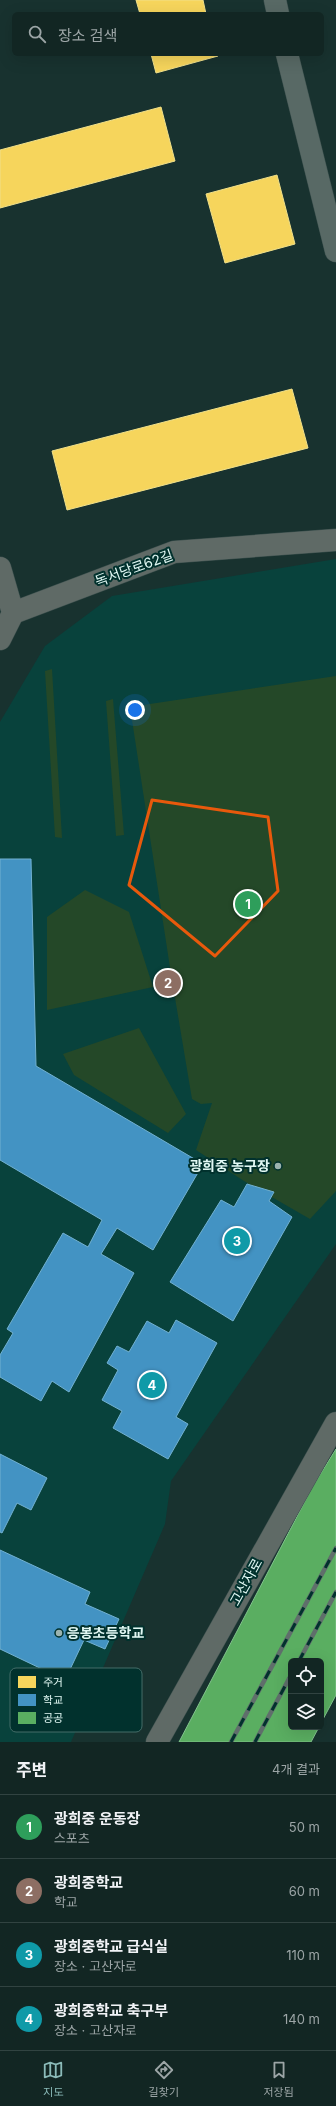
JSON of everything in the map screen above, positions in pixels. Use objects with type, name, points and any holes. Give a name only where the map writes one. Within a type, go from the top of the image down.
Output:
[{"type":"main road","points":[[275,0],[278,12]]},
{"type":"main road","points":[[287,56],[336,252]]},
{"type":"street","name":"독서당로62길","points":[[13,613],[174,552],[336,540]]},
{"type":"street","points":[[0,568],[13,613],[0,639]]},
{"type":"street","name":"고산자로","points":[[157,1742],[336,1422]]},
{"type":"highlighted area","points":[[152,800],[268,817],[278,891],[215,956],[129,885]]},
{"type":"shaded area","points":[[336,559],[336,1244],[171,1481],[165,1524],[103,1668],[10,1668],[10,1732],[75,1732],[71,1742],[0,1742],[0,722],[45,646],[112,596]]},
{"type":"shaded area","points":[[52,669],[62,838],[55,837],[45,671]]},
{"type":"shaded area","points":[[336,676],[336,1191],[310,1219],[244,1181],[196,1150],[212,1103],[201,1104],[192,1099],[171,974],[130,707]]},
{"type":"shaded area","points":[[113,699],[124,835],[116,836],[106,701]]},
{"type":"shaded area","points":[[85,890],[129,912],[153,987],[47,1010],[47,917]]},
{"type":"shaded area","points":[[139,1028],[186,1114],[168,1133],[74,1075],[63,1054]]},
{"type":"building: 주거","points":[[136,0],[203,0],[206,12],[139,12]]},
{"type":"building: 주거","points":[[152,56],[218,56],[156,73]]},
{"type":"building: 주거","points":[[161,107],[175,161],[0,208],[0,150]]},
{"type":"building: 주거","points":[[277,175],[295,244],[225,263],[206,194]]},
{"type":"building: 주거","points":[[292,389],[308,448],[67,510],[52,451]]},
{"type":"building: 학교","points":[[0,859],[31,859],[36,1066],[203,1164],[153,1250],[117,1228],[101,1254],[134,1273],[69,1392],[52,1381],[41,1401],[0,1377],[0,1355],[13,1333],[7,1329],[63,1233],[88,1247],[102,1220],[0,1160]]},
{"type":"building: 학교","points":[[247,1184],[274,1192],[269,1201],[292,1217],[233,1321],[170,1282],[221,1200],[234,1207]]},
{"type":"building: 학교","points":[[176,1320],[217,1343],[176,1417],[188,1424],[168,1459],[113,1428],[122,1411],[102,1400],[118,1370],[107,1363],[117,1346],[129,1352],[147,1321],[169,1333]]},
{"type":"building: 학교","points":[[0,1454],[47,1478],[31,1510],[17,1503],[2,1533],[0,1532]]},
{"type":"building: 학교","points":[[0,1550],[90,1592],[85,1604],[119,1619],[105,1649],[84,1640],[71,1668],[40,1668],[0,1649]]},
{"type":"building: 공공","points":[[336,1449],[336,1695],[324,1717],[324,1658],[288,1658],[288,1730],[317,1730],[311,1742],[179,1742],[313,1486]]},
{"type":"railway","points":[[231,1742],[336,1548]]},
{"type":"railway","points":[[301,1658],[336,1592]]},
{"type":"railway","points":[[255,1742],[288,1681]]},
{"type":"place","name":"광희중 운동장","points":[[248,904]]},
{"type":"place","name":"광희중학교","points":[[168,983]]},
{"type":"place","name":"광희중 농구장","points":[[278,1166]]},
{"type":"place","name":"광희중학교 급식실","points":[[237,1241]]},
{"type":"place","name":"광희중학교 축구부","points":[[152,1385]]},
{"type":"place","name":"응봉초등학교","points":[[59,1633]]}]
